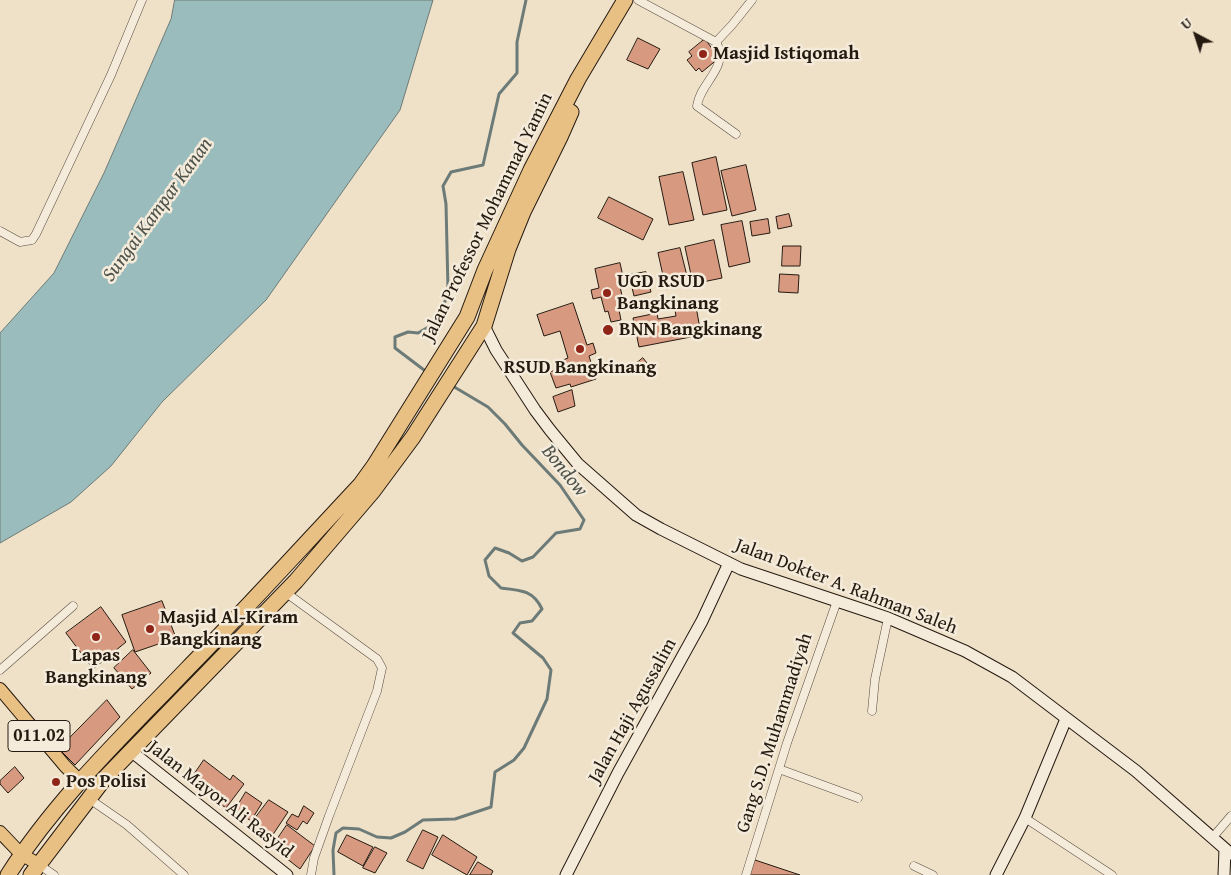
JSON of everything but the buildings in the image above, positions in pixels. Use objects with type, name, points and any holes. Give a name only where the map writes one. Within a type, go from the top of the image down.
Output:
[{"type":"highway","name":"Jalan Professor Mohammad Yamin","points":[[8,875],[21,854],[80,781],[235,620],[360,484],[378,460],[466,317],[485,270],[543,144],[578,78],[625,0]]},
{"type":"highway","name":"Jalan Professor Mohammad Yamin","points":[[34,870],[104,779],[285,592],[373,491],[413,437],[484,326],[508,249],[523,212],[560,137],[582,86],[636,0]]},
{"type":"highway","points":[[235,620],[248,630]]},
{"type":"main road","name":"Jalan Dokter A. Rahman Saleh","points":[[484,326],[496,350],[550,430],[578,464],[636,514],[729,563],[837,602],[888,618],[966,651],[1006,673],[1136,772],[1228,851]]},
{"type":"main road","points":[[472,344],[496,350]]},
{"type":"main road","name":"Jalan Haji Agussalim","points":[[566,875],[618,772],[702,621],[729,563]]},
{"type":"main road","name":"011.02","points":[[0,689],[80,781]]},
{"type":"main road","points":[[996,875],[1025,818],[1066,719]]},
{"type":"main road","name":"Jalan Mayor Ali Rasyid","points":[[132,752],[287,875]]},
{"type":"main road","points":[[0,832],[34,870]]},
{"type":"main road","points":[[1224,875],[1228,851]]},
{"type":"street","points":[[0,231],[20,242],[32,240],[36,234],[111,75],[142,0]]},
{"type":"street","points":[[636,0],[716,42],[719,48],[720,61],[697,106],[736,134]]},
{"type":"street","points":[[716,42],[752,0]]},
{"type":"street","points":[[285,592],[377,659],[382,668],[377,692],[326,824],[314,858],[311,875]]},
{"type":"street","name":"Gang S.D. Muhammadiyah","points":[[746,875],[779,769],[837,602]]},
{"type":"street","points":[[0,670],[73,606]]},
{"type":"street","points":[[872,711],[875,679],[888,618]]},
{"type":"street","points":[[779,769],[858,798]]},
{"type":"street","points":[[88,798],[126,826],[184,875]]},
{"type":"street","points":[[1213,837],[1231,816]]},
{"type":"street","points":[[1025,818],[1112,875]]},
{"type":"street","points":[[914,866],[933,875]]},
{"type":"street","points":[[34,870],[54,875]]},
{"type":"water","name":"Sungai Kampar Kanan","points":[[175,0],[433,0],[400,110],[266,300],[162,402],[111,466],[71,502],[0,543],[0,333],[54,273],[104,173],[171,19]]},
{"type":"waterway","name":"Bondow","points":[[428,373],[395,348],[395,337],[408,332],[418,333],[432,325],[444,305],[448,290],[446,204],[443,186],[451,172],[483,165],[499,94],[517,73],[517,42],[526,0]]},
{"type":"waterway","name":"Bondow","points":[[334,875],[333,850],[336,833],[343,828],[359,829],[377,837],[391,838],[405,832],[423,820],[455,819],[491,807],[495,772],[514,760],[524,748],[547,699],[551,670],[543,658],[513,633],[520,623],[532,621],[542,609],[534,598],[525,592],[501,588],[489,576],[485,560],[495,548],[509,553],[522,561],[533,557],[556,533],[580,529],[584,520],[560,485],[505,424],[488,407],[451,385]]},
{"type":"place","name":"Masjid Istiqomah","points":[[703,54]]},
{"type":"place","name":"UGD RSUD Bangkinang","points":[[607,293]]},
{"type":"place","name":"BNN Bangkinang","points":[[608,330]]},
{"type":"place","name":"RSUD Bangkinang","points":[[580,349]]},
{"type":"place","name":"Masjid Al-Kiram Bangkinang","points":[[150,629]]},
{"type":"place","name":"Lapas Bangkinang","points":[[96,637]]},
{"type":"place","name":"Pos Polisi","points":[[56,782]]}]
